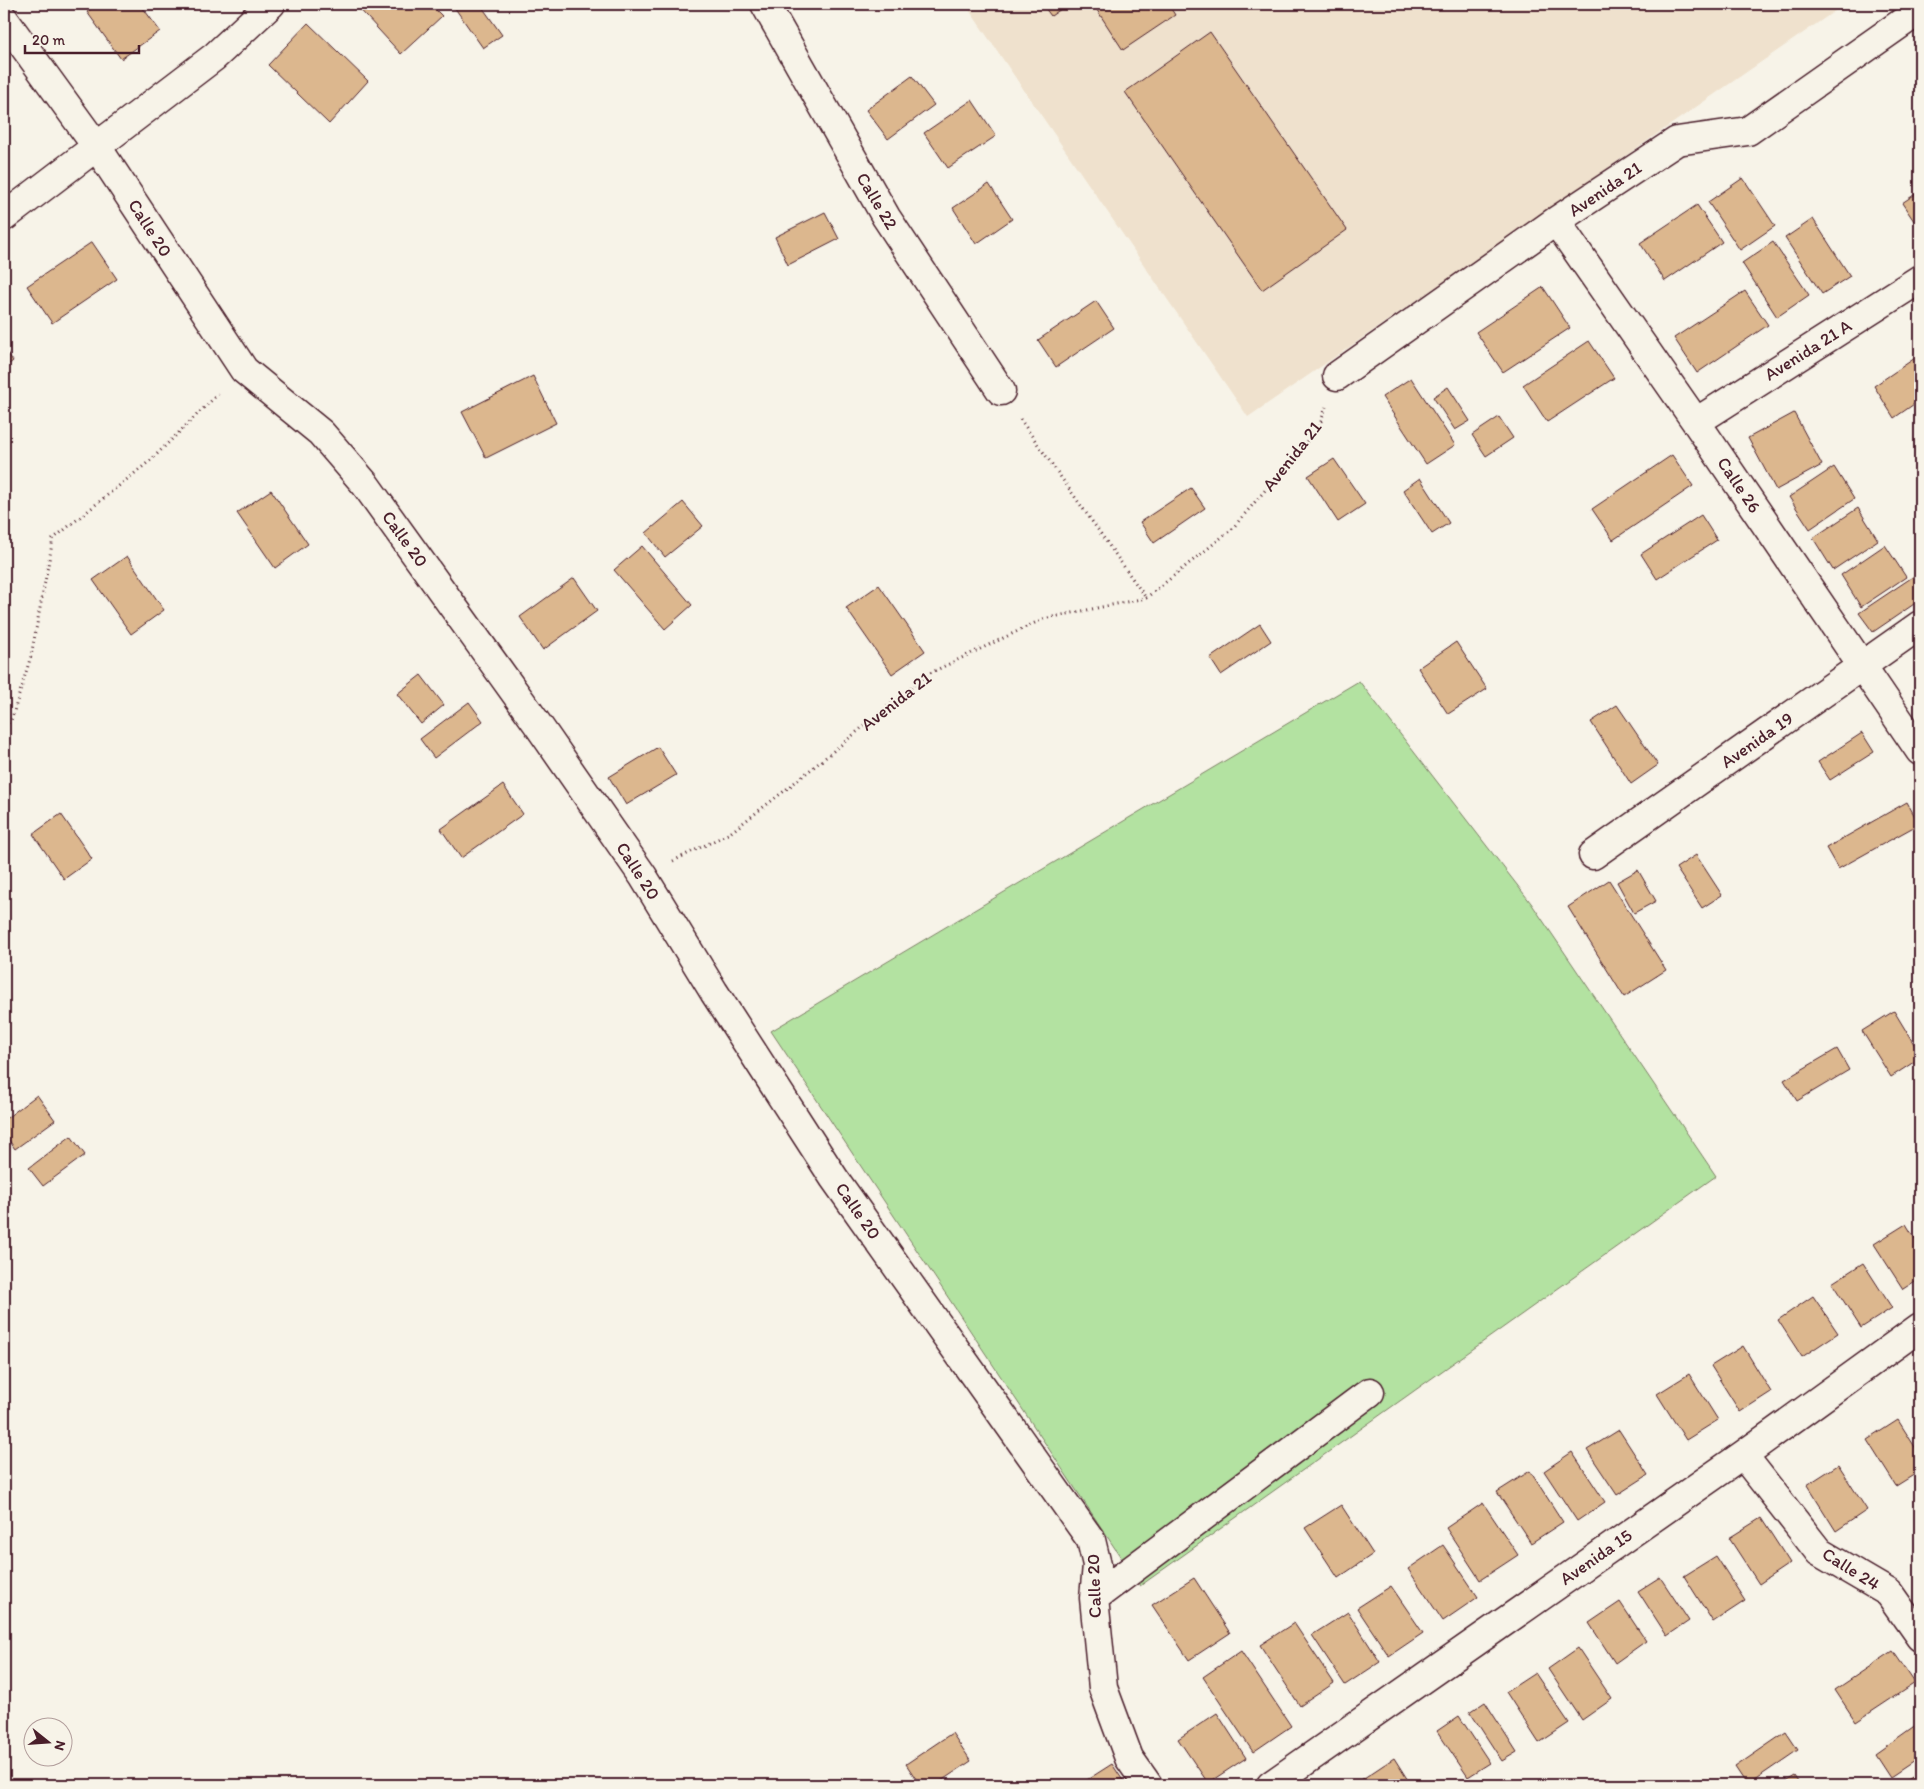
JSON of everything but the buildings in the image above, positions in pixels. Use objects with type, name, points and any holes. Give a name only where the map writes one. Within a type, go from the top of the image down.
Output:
[{"type":"street","points":[[4,217],[214,57],[272,4]]},
{"type":"street","name":"Calle 22","points":[[765,4],[886,217],[1001,391]]},
{"type":"street","name":"Avenida 21","points":[[1337,376],[1556,221],[1677,140],[1748,131],[1920,10]]},
{"type":"street","name":"Calle 20","points":[[4,19],[97,147],[244,370],[321,433],[365,484],[536,722],[643,876],[714,992],[834,1178],[1091,1540],[1097,1565],[1094,1598],[1102,1688],[1129,1758],[1148,1785]]},
{"type":"street","name":"Calle 26","points":[[1556,221],[1696,422],[1920,751]]},
{"type":"street","name":"Avenida 21 A","points":[[1696,422],[1920,279]]},
{"type":"street","name":"Avenida 19","points":[[1593,855],[1920,625]]},
{"type":"street","name":"Avenida 15","points":[[1271,1785],[1743,1455],[1920,1327]]},
{"type":"street","points":[[1094,1598],[1370,1392]]},
{"type":"street","name":"Calle 24","points":[[1743,1455],[1819,1552],[1889,1593],[1920,1637]]},
{"type":"path","points":[[4,726],[11,721],[31,656],[53,539],[151,460],[244,370]]},
{"type":"path","name":"Avenida 21","points":[[643,876],[730,833],[928,674],[1043,619],[1146,598],[1232,529],[1319,427],[1337,376]]},
{"type":"path","points":[[1001,391],[1146,598]]},
{"type":"shaded area","points":[[965,4],[1845,4],[1248,417]]},
{"type":"green space","points":[[1359,681],[1531,903],[1716,1176],[1140,1586],[771,1031]]}]
